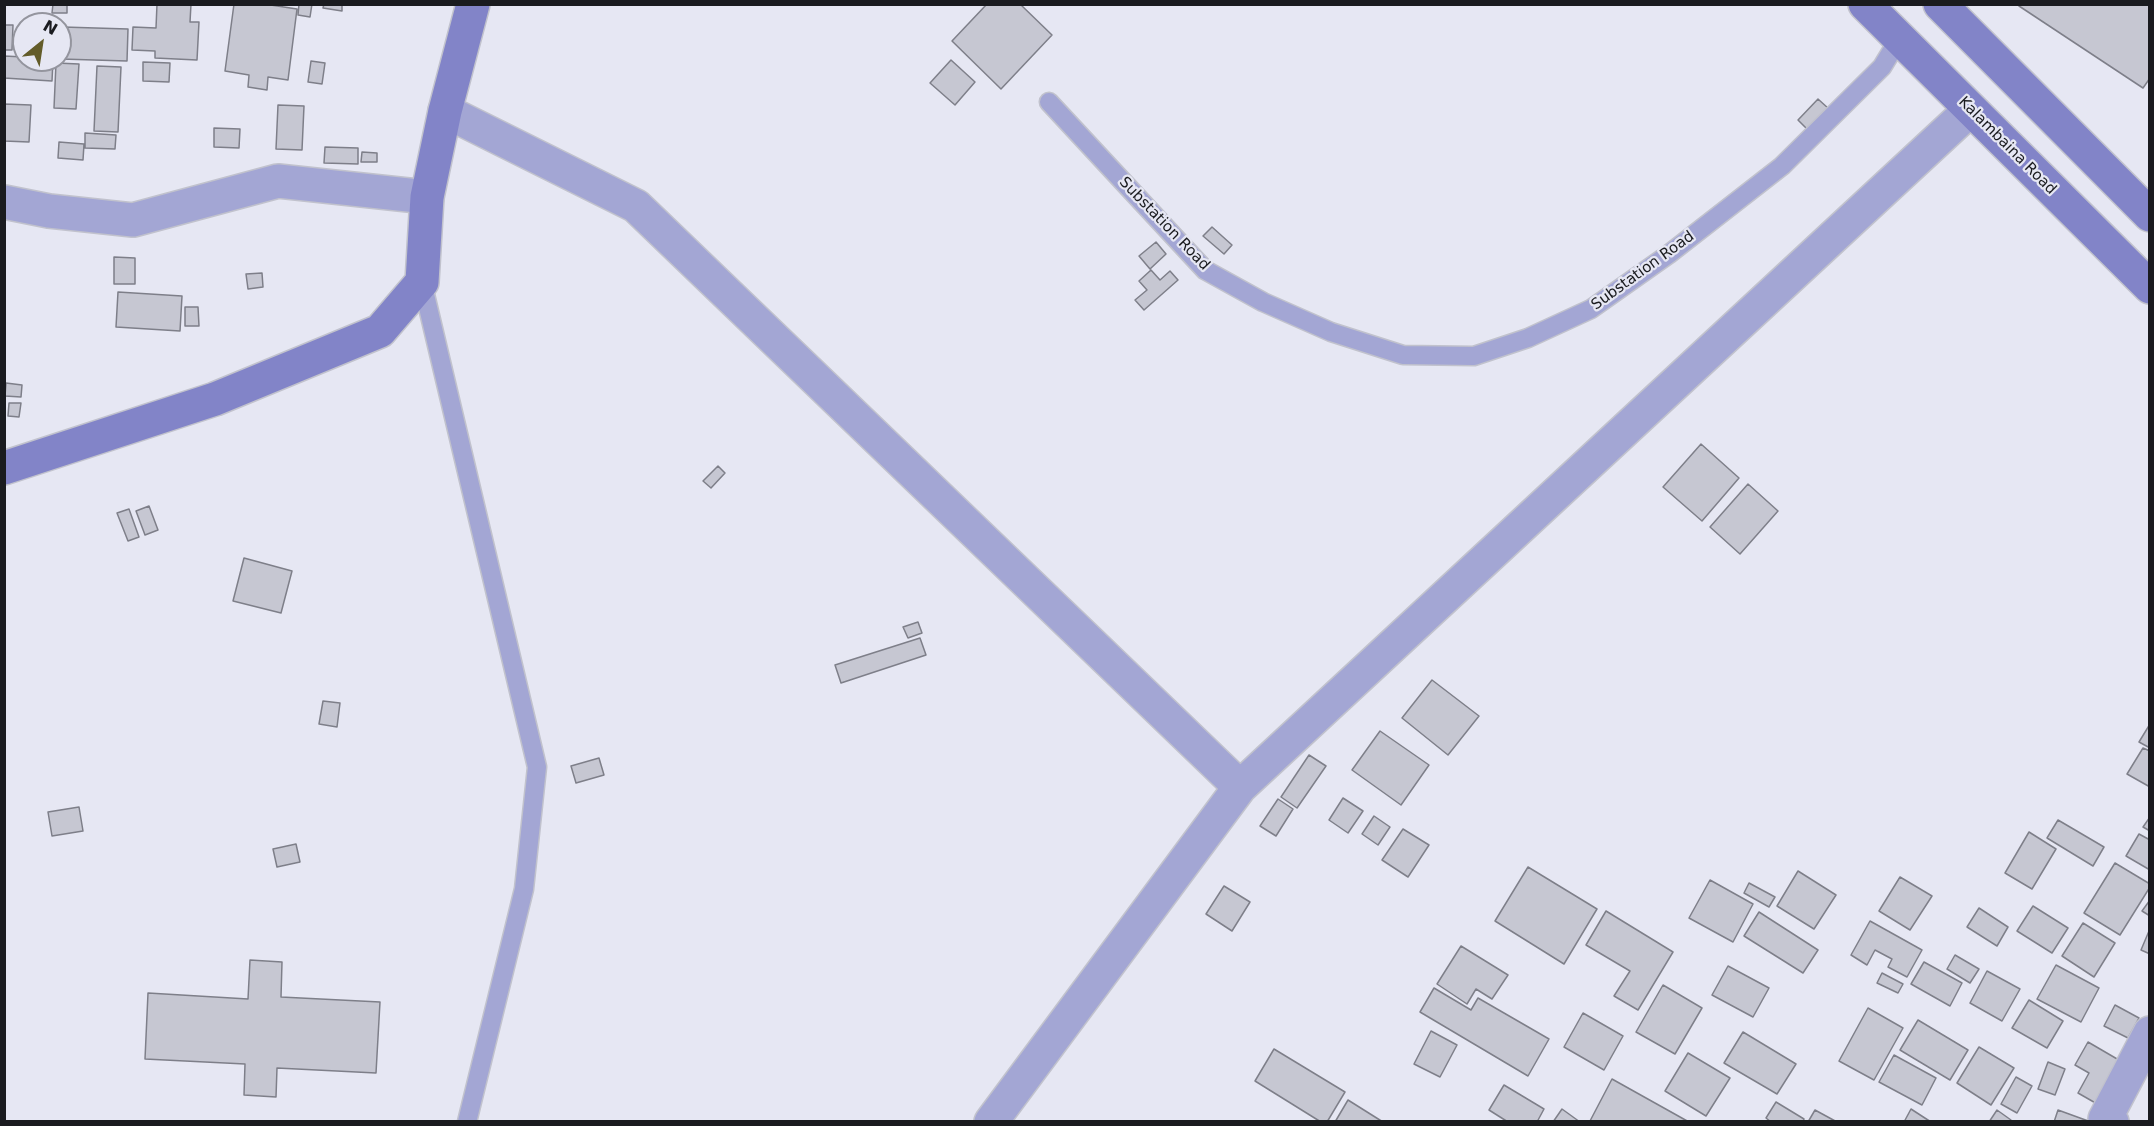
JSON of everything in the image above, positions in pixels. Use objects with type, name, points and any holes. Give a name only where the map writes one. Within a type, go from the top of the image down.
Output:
[{"type":"street","points":[[4,468],[215,399],[380,331],[422,282],[427,197],[445,111],[466,23],[473,4]]},
{"type":"street","name":"Kalambaina Road","points":[[1865,4],[2150,287]]},
{"type":"street","points":[[1949,8],[2150,215]]},
{"type":"street","points":[[991,1122],[1239,787],[1970,110]]},
{"type":"street","points":[[445,111],[636,206],[1239,787]]},
{"type":"street","points":[[4,202],[49,212],[133,220],[278,181],[427,197]]},
{"type":"street","points":[[2112,1122],[2105,1119],[2150,1033]]},
{"type":"lane","name":"Substation Road","points":[[1049,102],[1204,270],[1263,302],[1331,332],[1403,355],[1474,357],[1528,338],[1591,309],[1669,254],[1782,166],[1881,67],[1899,39]]},
{"type":"lane","points":[[422,282],[537,767],[524,889],[467,1122]]},
{"type":"building","points":[[53,4],[67,4],[67,12],[52,12]]},
{"type":"building","points":[[157,4],[191,4],[190,22],[199,22],[197,60],[155,58],[155,51],[132,50],[133,27],[156,28]]},
{"type":"building","points":[[234,4],[264,4],[297,9],[288,80],[268,77],[267,90],[248,87],[249,75],[225,71]]},
{"type":"building","points":[[299,4],[312,4],[310,17],[298,15]]},
{"type":"building","points":[[324,4],[342,4],[342,11],[323,8]]},
{"type":"building","points":[[987,4],[1020,4],[1052,35],[1001,89],[952,41]]},
{"type":"building","points":[[2020,4],[2150,4],[2150,78],[2143,88],[2019,6]]},
{"type":"building","points":[[4,25],[12,25],[12,50],[4,50]]},
{"type":"building","points":[[72,27],[128,29],[127,61],[72,59]]},
{"type":"building","points":[[4,56],[12,56],[12,72],[52,72],[52,81],[4,78]]},
{"type":"building","points":[[951,60],[975,82],[955,105],[930,83]]},
{"type":"building","points":[[311,61],[325,63],[322,84],[308,82]]},
{"type":"building","points":[[143,62],[170,63],[169,82],[143,81]]},
{"type":"building","points":[[72,64],[79,64],[76,109],[54,108],[56,72],[72,72]]},
{"type":"building","points":[[97,66],[121,67],[118,132],[94,131]]},
{"type":"building","points":[[1818,99],[1829,109],[1809,131],[1798,120]]},
{"type":"building","points":[[4,104],[31,105],[29,142],[4,141]]},
{"type":"building","points":[[278,105],[304,106],[302,150],[276,149]]},
{"type":"building","points":[[214,128],[240,129],[239,148],[214,147]]},
{"type":"building","points":[[85,133],[116,135],[115,149],[85,148]]},
{"type":"building","points":[[59,142],[84,144],[83,160],[58,158]]},
{"type":"building","points":[[325,147],[358,148],[358,164],[324,163]]},
{"type":"building","points":[[362,152],[377,153],[377,162],[361,162]]},
{"type":"building","points":[[1212,227],[1232,245],[1224,254],[1203,236]]},
{"type":"building","points":[[1156,242],[1166,254],[1150,269],[1139,256]]},
{"type":"building","points":[[114,257],[135,258],[135,284],[114,284]]},
{"type":"building","points":[[1151,270],[1160,280],[1170,271],[1178,280],[1144,310],[1135,300],[1147,290],[1139,281]]},
{"type":"building","points":[[262,273],[263,287],[248,289],[246,274]]},
{"type":"building","points":[[118,292],[182,296],[180,331],[116,327]]},
{"type":"building","points":[[185,307],[198,307],[199,326],[185,326]]},
{"type":"building","points":[[6,383],[22,385],[21,397],[5,396]]},
{"type":"building","points":[[9,403],[21,403],[19,417],[8,416]]},
{"type":"building","points":[[1701,444],[1739,478],[1702,521],[1663,487]]},
{"type":"building","points":[[718,466],[725,473],[711,488],[703,481]]},
{"type":"building","points":[[1748,484],[1778,511],[1740,554],[1710,527]]},
{"type":"building","points":[[149,506],[158,530],[145,535],[136,511]]},
{"type":"building","points":[[129,509],[139,537],[128,541],[117,513]]},
{"type":"building","points":[[244,558],[292,571],[281,613],[233,601]]},
{"type":"building","points":[[918,622],[922,633],[908,638],[903,627]]},
{"type":"building","points":[[920,638],[926,655],[841,683],[835,665]]},
{"type":"building","points":[[1432,680],[1479,716],[1448,755],[1402,718]]},
{"type":"building","points":[[323,701],[340,703],[337,727],[319,724]]},
{"type":"building","points":[[2150,724],[2150,748],[2139,742]]},
{"type":"building","points":[[1380,731],[1429,765],[1401,805],[1352,770]]},
{"type":"building","points":[[2143,748],[2150,751],[2150,787],[2127,774]]},
{"type":"building","points":[[1309,755],[1326,766],[1297,808],[1281,797]]},
{"type":"building","points":[[599,758],[604,775],[576,783],[571,766]]},
{"type":"building","points":[[1343,798],[1363,811],[1348,833],[1329,820]]},
{"type":"building","points":[[1278,799],[1293,809],[1276,836],[1260,826]]},
{"type":"building","points":[[79,807],[83,831],[52,836],[48,812]]},
{"type":"building","points":[[1374,816],[1390,827],[1378,845],[1362,834]]},
{"type":"building","points":[[2150,817],[2150,831],[2143,827]]},
{"type":"building","points":[[2058,820],[2104,847],[2093,866],[2047,838]]},
{"type":"building","points":[[1403,829],[1429,845],[1408,877],[1382,860]]},
{"type":"building","points":[[2029,832],[2056,849],[2032,889],[2005,873]]},
{"type":"building","points":[[2139,834],[2150,840],[2150,870],[2126,856]]},
{"type":"building","points":[[296,844],[300,862],[277,867],[273,849]]},
{"type":"building","points":[[2115,863],[2150,884],[2120,935],[2084,913]]},
{"type":"building","points":[[1528,867],[1597,909],[1564,964],[1495,921]]},
{"type":"building","points":[[1798,871],[1836,895],[1814,929],[1777,906]]},
{"type":"building","points":[[1900,877],[1932,896],[1910,930],[1879,911]]},
{"type":"building","points":[[1710,880],[1753,904],[1733,942],[1689,918]]},
{"type":"building","points":[[1749,883],[1775,897],[1769,907],[1744,893]]},
{"type":"building","points":[[1224,886],[1250,902],[1232,931],[1206,914]]},
{"type":"building","points":[[2150,900],[2150,916],[2142,911]]},
{"type":"building","points":[[2033,906],[2068,928],[2052,953],[2017,931]]},
{"type":"building","points":[[1979,908],[2008,927],[1997,946],[1967,927]]},
{"type":"building","points":[[1606,911],[1673,952],[1638,1010],[1614,996],[1630,971],[1586,945]]},
{"type":"building","points":[[1759,912],[1818,950],[1803,973],[1744,936]]},
{"type":"building","points":[[1870,921],[1922,950],[1907,977],[1888,967],[1892,959],[1875,950],[1867,965],[1851,955]]},
{"type":"building","points":[[2083,923],[2115,943],[2094,977],[2062,956]]},
{"type":"building","points":[[2150,931],[2150,954],[2141,950]]},
{"type":"building","points":[[1461,946],[1508,975],[1492,999],[1476,989],[1467,1004],[1437,984]]},
{"type":"building","points":[[1955,955],[1979,969],[1970,983],[1947,969]]},
{"type":"building","points":[[250,960],[282,962],[281,997],[380,1002],[376,1073],[277,1068],[276,1097],[244,1095],[245,1064],[145,1059],[148,993],[248,999]]},
{"type":"building","points":[[1924,962],[1962,983],[1950,1006],[1911,984]]},
{"type":"building","points":[[2056,965],[2099,988],[2081,1022],[2037,999]]},
{"type":"building","points":[[1728,966],[1769,988],[1753,1017],[1712,995]]},
{"type":"building","points":[[1987,971],[2020,989],[2002,1021],[1970,1003]]},
{"type":"building","points":[[1882,973],[1903,984],[1898,993],[1877,983]]},
{"type":"building","points":[[1663,985],[1702,1008],[1675,1054],[1636,1032]]},
{"type":"building","points":[[1434,988],[1471,1010],[1478,998],[1549,1039],[1528,1076],[1420,1012]]},
{"type":"building","points":[[2029,1000],[2063,1021],[2047,1048],[2012,1028]]},
{"type":"building","points":[[2115,1005],[2139,1018],[2128,1038],[2104,1026]]},
{"type":"building","points":[[1868,1008],[1903,1028],[1874,1080],[1839,1061]]},
{"type":"building","points":[[1583,1013],[1623,1036],[1604,1070],[1564,1047]]},
{"type":"building","points":[[1918,1020],[1968,1050],[1950,1080],[1900,1050]]},
{"type":"building","points":[[1431,1031],[1457,1045],[1440,1077],[1414,1064]]},
{"type":"building","points":[[1743,1032],[1796,1064],[1777,1094],[1724,1063]]},
{"type":"building","points":[[2088,1042],[2124,1063],[2099,1105],[2078,1093],[2089,1073],[2075,1065]]},
{"type":"building","points":[[1979,1047],[2014,1068],[1991,1105],[1957,1083]]},
{"type":"building","points":[[1274,1049],[1345,1092],[1327,1122],[1321,1122],[1255,1081]]},
{"type":"building","points":[[1688,1053],[1730,1078],[1706,1116],[1665,1091]]},
{"type":"building","points":[[1894,1055],[1936,1078],[1922,1105],[1879,1082]]},
{"type":"building","points":[[2048,1062],[2065,1069],[2055,1095],[2038,1089]]},
{"type":"building","points":[[2016,1077],[2032,1086],[2017,1113],[2001,1104]]},
{"type":"building","points":[[1612,1079],[1689,1122],[1590,1121]]},
{"type":"building","points":[[1504,1085],[1544,1109],[1537,1122],[1508,1122],[1489,1110]]},
{"type":"building","points":[[1348,1100],[1383,1122],[1335,1122]]},
{"type":"building","points":[[1776,1102],[1804,1119],[1803,1122],[1771,1122],[1766,1118]]},
{"type":"building","points":[[1562,1109],[1580,1122],[1553,1122]]},
{"type":"building","points":[[1911,1109],[1931,1122],[1904,1122]]},
{"type":"building","points":[[1815,1110],[1837,1122],[1808,1122]]},
{"type":"building","points":[[1997,1110],[2011,1120],[2010,1122],[1989,1122]]},
{"type":"building","points":[[2058,1110],[2091,1122],[2054,1122]]}]
